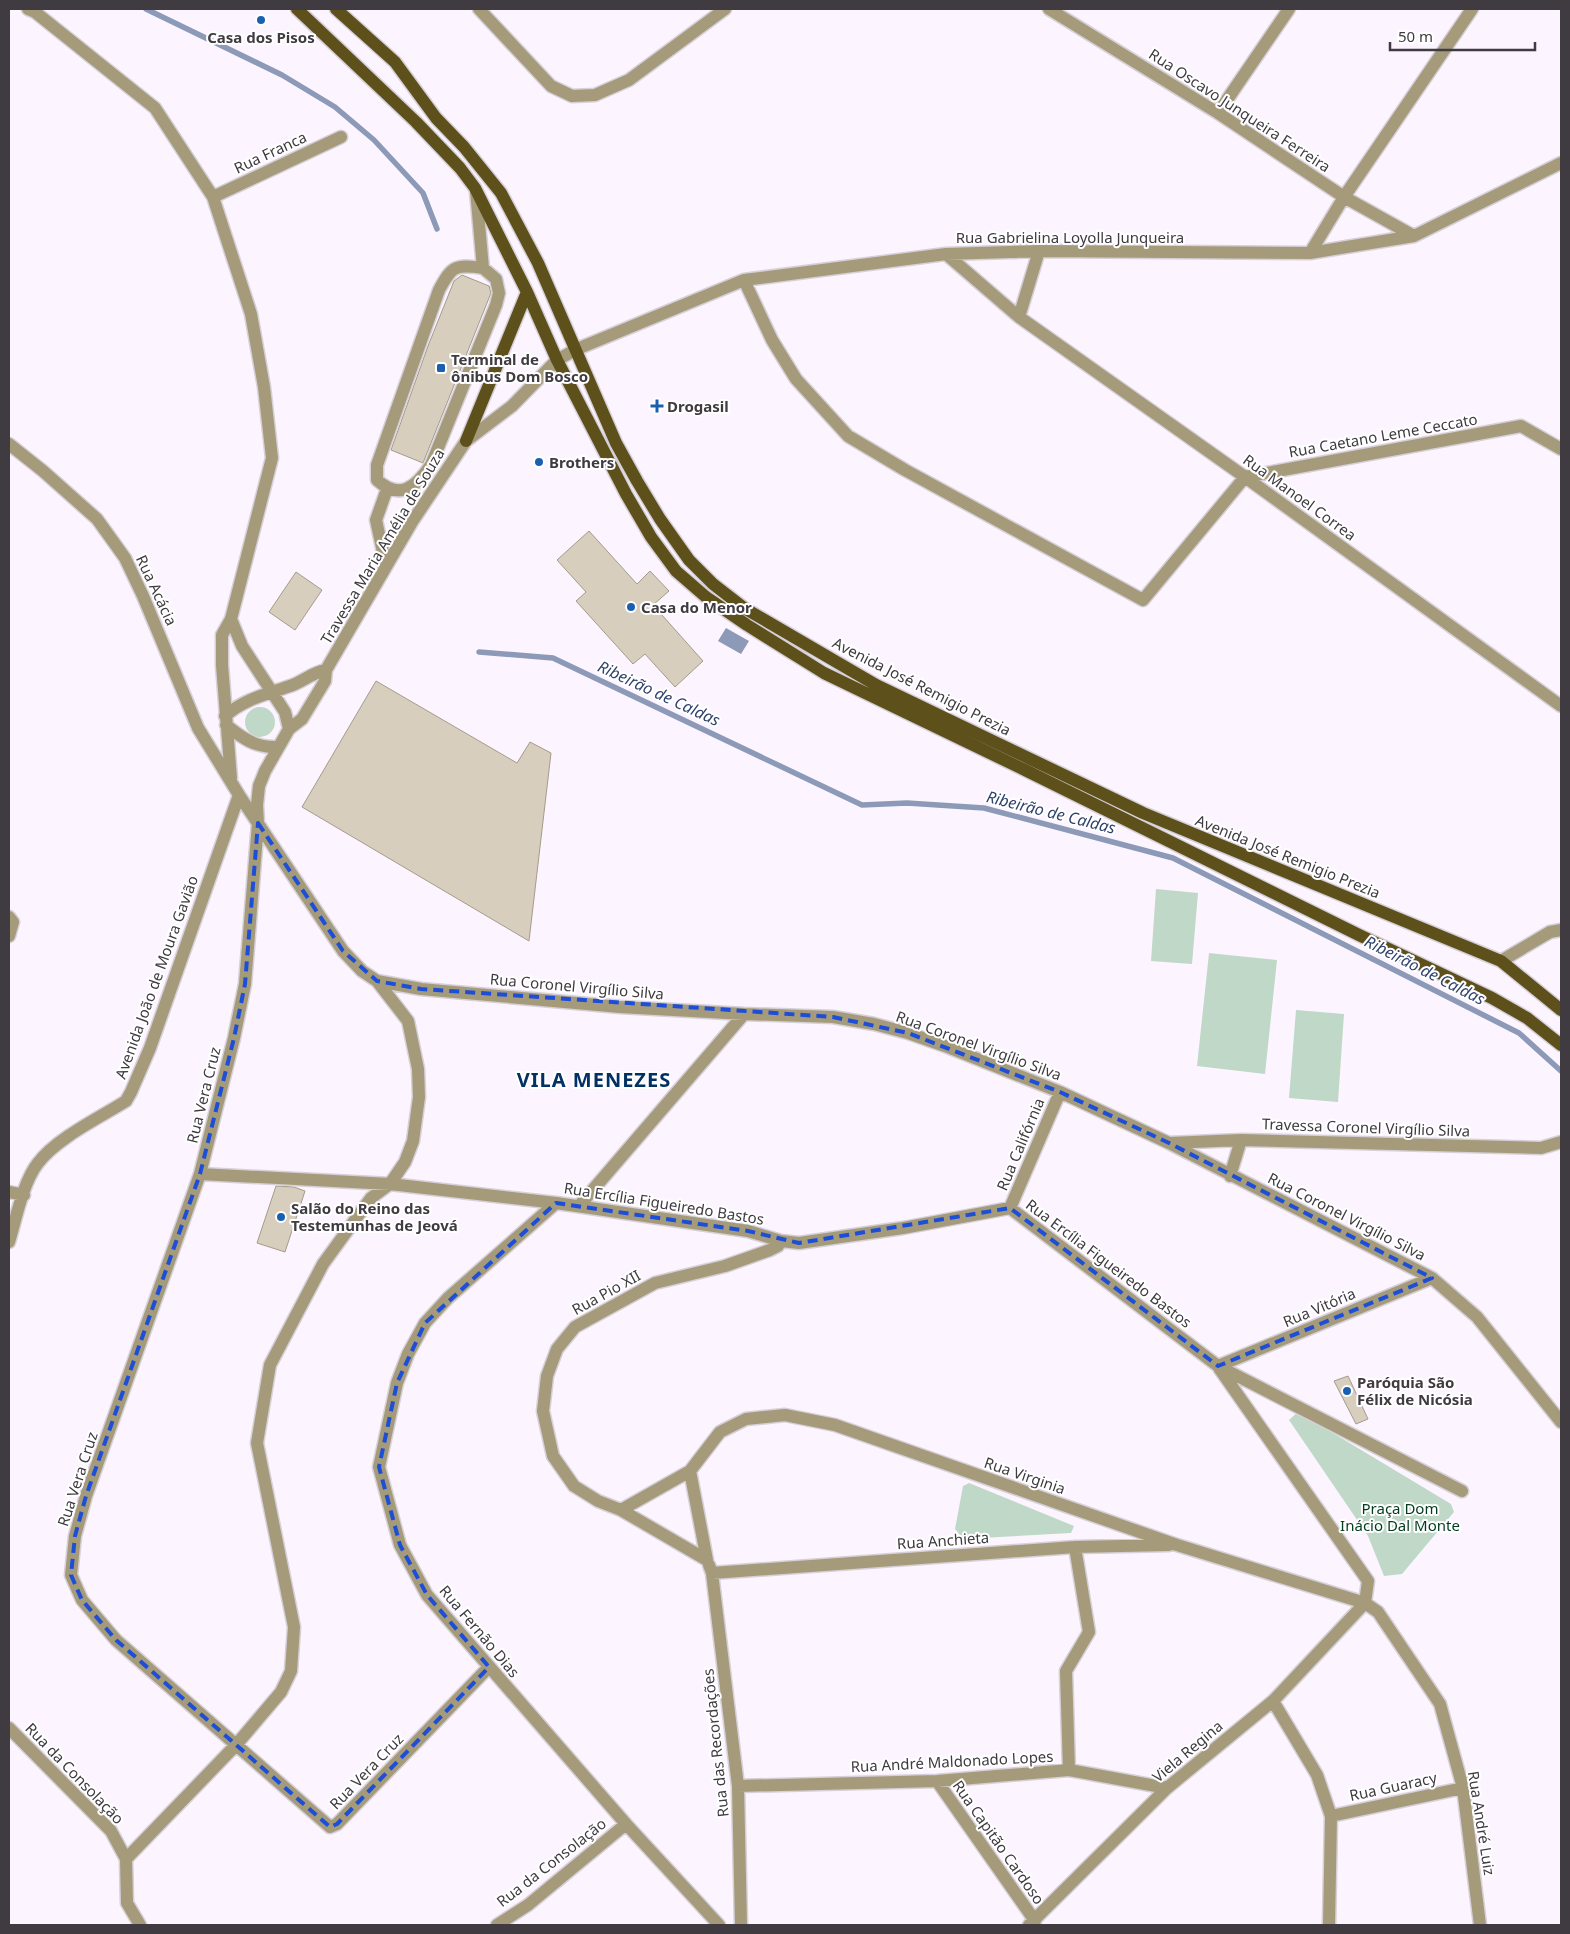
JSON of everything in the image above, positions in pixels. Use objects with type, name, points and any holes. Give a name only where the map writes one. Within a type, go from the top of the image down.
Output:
[{"type":"main road","points":[[297,9],[416,122],[460,168],[475,188],[527,292],[557,360]]},
{"type":"main road","name":"Avenida José Remigio Prezia","points":[[336,9],[395,62],[436,118],[464,147],[501,193],[538,263],[577,349],[616,443],[660,519],[689,560],[713,584],[744,608],[876,685],[1143,813],[1502,961],[1561,1010]]},
{"type":"main road","points":[[466,441],[527,292]]},
{"type":"main road","name":"Avenida José Remigio Prezia","points":[[557,360],[626,494],[651,537],[676,571],[723,608],[824,673],[1359,936],[1492,998],[1527,1018],[1561,1045]]},
{"type":"street","points":[[28,9],[35,12],[155,108],[213,196],[251,314],[264,387],[272,458],[231,619],[222,635],[225,720],[231,782]]},
{"type":"street","points":[[479,9],[551,86],[572,96],[595,95],[629,80],[725,9]]},
{"type":"street","name":"Rua Oscavo Junqueira Ferreira","points":[[1049,9],[1218,112],[1344,197],[1414,236]]},
{"type":"street","points":[[1218,112],[1289,9]]},
{"type":"street","points":[[1310,252],[1344,197],[1472,9]]},
{"type":"street","name":"Rua Franca","points":[[213,196],[341,137]]},
{"type":"street","name":"Rua Gabrielina Loyolla Junqueira","points":[[577,349],[744,280],[946,254],[1310,252],[1414,236],[1561,163]]},
{"type":"street","points":[[475,188],[482,268]]},
{"type":"street","points":[[1019,317],[1039,252]]},
{"type":"street","name":"Rua Manoel Correa","points":[[946,254],[1019,317],[1245,477],[1561,706]]},
{"type":"street","points":[[465,266],[482,268],[496,279],[499,293],[496,305],[431,465],[421,480],[405,490],[387,489],[377,480],[377,465],[439,290],[449,272],[465,266]]},
{"type":"street","points":[[744,280],[772,340],[796,379],[848,436],[905,470],[1144,600],[1245,477]]},
{"type":"street","name":"Travessa Maria Amélia de Souza","points":[[289,729],[302,719],[325,681],[326,670],[386,566],[412,522],[466,441],[512,406],[557,360],[577,349]]},
{"type":"street","name":"Rua Caetano Leme Ceccato","points":[[1245,477],[1521,426],[1561,449]]},
{"type":"street","name":"Rua Acácia","points":[[9,444],[44,471],[97,518],[125,558],[143,596],[198,728],[231,782]]},
{"type":"street","points":[[386,566],[376,520],[387,489]]},
{"type":"street","points":[[225,720],[249,742],[267,748],[277,747],[289,729],[286,712],[242,646],[231,619]]},
{"type":"street","points":[[225,720],[232,710],[251,699],[271,690],[289,686],[314,672],[326,670]]},
{"type":"street","name":"Rua Vera Cruz","points":[[277,747],[259,786],[258,823],[245,984],[234,1038],[200,1174],[86,1496],[75,1536],[71,1575],[82,1600],[116,1640],[330,1827],[337,1824],[489,1667]]},
{"type":"street","name":"Rua Coronel Virgílio Silva","points":[[231,782],[344,951],[362,971],[376,981],[421,989],[620,1006],[833,1018],[891,1028],[945,1046],[1060,1092],[1169,1143],[1230,1176],[1432,1278],[1477,1317],[1561,1422]]},
{"type":"street","name":"Avenida João de Moura Gavião","points":[[9,1242],[24,1195],[37,1164],[53,1147],[126,1101],[131,1092],[150,1048],[239,795]]},
{"type":"street","points":[[9,917],[13,922],[9,936]]},
{"type":"street","points":[[1502,961],[1550,932],[1561,930]]},
{"type":"street","points":[[126,1859],[236,1746],[281,1692],[291,1671],[294,1627],[257,1443],[270,1365],[323,1264],[371,1198],[390,1184],[405,1162],[413,1141],[419,1097],[418,1069],[408,1021],[376,981]]},
{"type":"street","points":[[579,1206],[744,1014]]},
{"type":"street","name":"Rua Califórnia","points":[[1010,1208],[1060,1092]]},
{"type":"street","points":[[1230,1176],[1241,1140]]},
{"type":"street","name":"Travessa Coronel Virgílio Silva","points":[[1169,1143],[1241,1140],[1541,1148],[1561,1142]]},
{"type":"street","name":"Rua Ercília Figueiredo Bastos","points":[[200,1174],[390,1184],[556,1203],[748,1231],[781,1241],[799,1243],[903,1228],[1010,1208],[1218,1366]]},
{"type":"street","points":[[9,1192],[24,1195]]},
{"type":"street","name":"Rua Fernão Dias","points":[[556,1203],[448,1298],[425,1323],[408,1354],[397,1383],[379,1466],[400,1545],[427,1595],[626,1824],[720,1925]]},
{"type":"street","name":"Rua Pio XII","points":[[708,1560],[621,1510],[598,1501],[574,1486],[553,1456],[543,1411],[547,1376],[557,1349],[575,1327],[655,1283],[726,1266],[770,1250],[778,1246],[781,1241]]},
{"type":"street","name":"Rua Vitória","points":[[1218,1366],[1432,1278]]},
{"type":"street","points":[[1218,1366],[1462,1491]]},
{"type":"street","points":[[1218,1366],[1368,1581],[1366,1603]]},
{"type":"street","name":"Rua Virginia","points":[[690,1471],[720,1432],[746,1419],[785,1415],[834,1426],[1176,1545],[1366,1603]]},
{"type":"street","points":[[621,1510],[690,1471]]},
{"type":"street","name":"Rua das Recordações","points":[[690,1471],[712,1573],[738,1786],[742,1925]]},
{"type":"street","name":"Rua Anchieta","points":[[712,1573],[1075,1547],[1176,1545]]},
{"type":"street","points":[[1070,1770],[1066,1671],[1089,1632],[1075,1547]]},
{"type":"street","name":"Viela Regina","points":[[1032,1923],[1167,1788],[1273,1701],[1366,1603]]},
{"type":"street","name":"Rua André Luiz","points":[[1366,1603],[1378,1612],[1440,1704],[1463,1788],[1480,1925]]},
{"type":"street","points":[[1273,1701],[1317,1775],[1331,1816],[1329,1925]]},
{"type":"street","name":"Rua da Consolação","points":[[9,1728],[111,1831],[126,1859],[127,1903],[140,1925]]},
{"type":"street","name":"Rua André Maldonado Lopes","points":[[738,1786],[937,1781],[1070,1770],[1167,1788]]},
{"type":"street","name":"Rua Capitão Cardoso","points":[[937,1781],[1032,1923]]},
{"type":"street","name":"Rua Guaracy","points":[[1331,1816],[1463,1788]]},
{"type":"street","name":"Rua da Consolação","points":[[497,1925],[528,1905],[626,1824]]},
{"type":"highlighted area","points":[[258,823],[343,951],[377,981],[421,989],[833,1017],[908,1033],[1060,1092],[1169,1143],[1432,1278],[1218,1366],[1010,1208],[799,1243],[748,1231],[556,1203],[425,1323],[397,1383],[379,1467],[400,1545],[427,1595],[489,1667],[337,1824],[330,1827],[116,1640],[82,1600],[71,1575],[75,1536],[86,1496],[200,1174],[234,1038],[245,984]]},
{"type":"green space","points":[[260,707],[271,711],[275,722],[271,733],[260,737],[249,733],[245,722],[249,711]]},
{"type":"green space","points":[[1156,889],[1198,893],[1192,964],[1151,961]]},
{"type":"green space","points":[[1209,953],[1277,960],[1265,1074],[1197,1066]]},
{"type":"green space","points":[[1296,1010],[1344,1014],[1338,1102],[1289,1098]]},
{"type":"green space","name":"Praça Dom Inácio Dal Monte","points":[[1298,1412],[1451,1504],[1454,1512],[1402,1574],[1384,1576],[1368,1536],[1289,1420]]},
{"type":"green space","points":[[969,1483],[1074,1526],[1071,1533],[963,1539],[955,1529],[963,1486]]},
{"type":"water","points":[[726,628],[749,641],[741,654],[718,641]]},
{"type":"building","name":"Terminal de ônibus Dom Bosco","points":[[462,275],[489,286],[491,293],[423,463],[391,450],[428,346],[454,281]]},
{"type":"building","name":"Casa do Menor","points":[[589,531],[637,584],[650,571],[669,591],[653,605],[703,661],[675,687],[645,654],[633,664],[576,601],[586,592],[557,560]]},
{"type":"building","points":[[296,572],[322,590],[295,630],[269,612]]},
{"type":"building","points":[[376,681],[517,763],[530,742],[551,753],[529,941],[302,807]]},
{"type":"building","name":"Salão do Reino das Testemunhas de Jeová","points":[[276,1186],[294,1187],[305,1191],[285,1252],[257,1243]]},
{"type":"building","name":"Paróquia São Félix de Nicósia","points":[[1348,1376],[1368,1419],[1356,1424],[1334,1381]]},
{"type":"waterway","name":"Ribeirão de Caldas","points":[[146,9],[282,75],[335,107],[374,140],[423,193],[437,229]]},
{"type":"waterway","name":"Ribeirão de Caldas","points":[[479,652],[553,658],[862,805],[907,803],[984,808],[1173,858],[1519,1033],[1561,1071]]},
{"type":"place","name":"Casa dos Pisos","points":[[261,20]]},
{"type":"place","name":"Terminal de ônibus Dom Bosco","points":[[441,368]]},
{"type":"place","name":"Drogasil","points":[[657,406]]},
{"type":"place","name":"Brothers","points":[[539,462]]},
{"type":"place","name":"Casa do Menor","points":[[631,607]]},
{"type":"place","name":"Salão do Reino das Testemunhas de Jeová","points":[[281,1217]]},
{"type":"place","name":"Paróquia São Félix de Nicósia","points":[[1347,1391]]},
{"type":"district","name":"VILA MENEZES","points":[[594,1079]]}]
